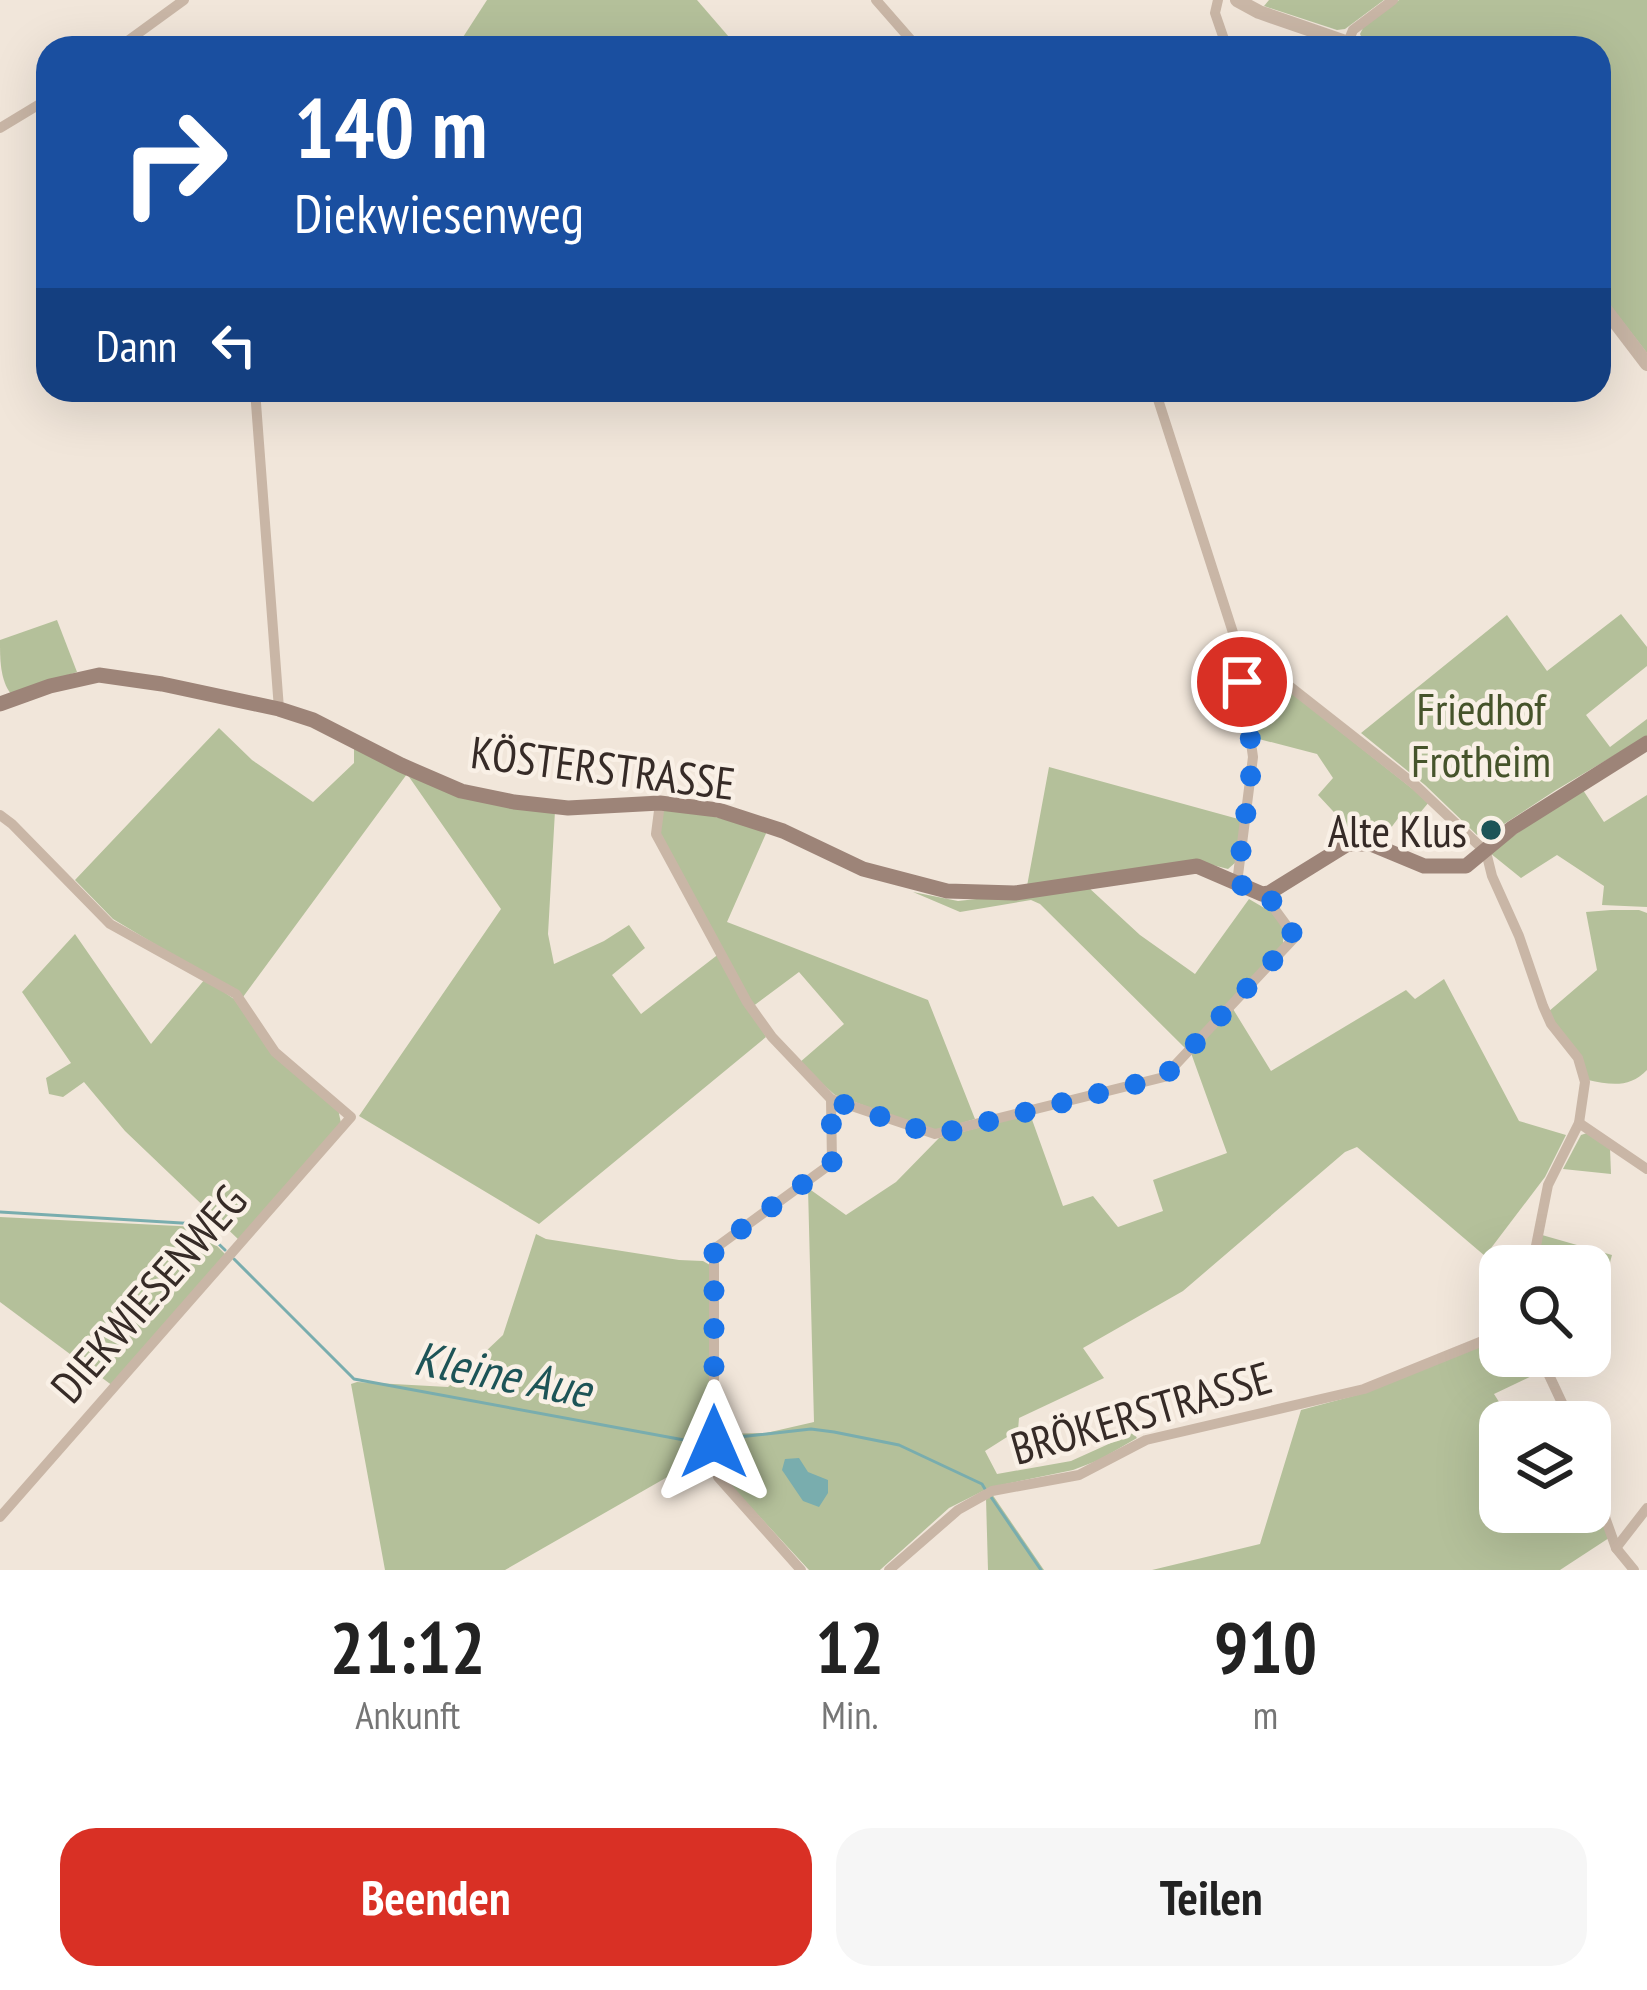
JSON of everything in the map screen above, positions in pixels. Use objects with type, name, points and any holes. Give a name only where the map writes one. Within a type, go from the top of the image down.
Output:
[{"type":"main road","name":"KÖSTERSTRASSE","points":[[0,704],[99,675],[162,684],[313,720],[460,790],[568,808],[660,803],[718,810],[783,831],[863,869],[947,891],[1015,893],[1196,866],[1262,895],[1269,893]]},
{"type":"main road","points":[[1269,893],[1348,844],[1372,844],[1424,866],[1466,866],[1512,828],[1647,743]]},
{"type":"street","points":[[134,36],[184,0]]},
{"type":"street","points":[[876,0],[908,36]]},
{"type":"street","points":[[1218,0],[1215,13],[1223,36]]},
{"type":"street","points":[[1238,0],[1310,36]]},
{"type":"street","points":[[1350,36],[1393,0]]},
{"type":"street","points":[[0,128],[36,107]]},
{"type":"street","points":[[1611,317],[1647,364]]},
{"type":"street","points":[[256,402],[280,709]]},
{"type":"street","points":[[1159,402],[1237,645],[1253,757],[1237,883]]},
{"type":"street","points":[[1237,645],[1426,793],[1486,852],[1543,1006],[1578,1058],[1586,1082],[1579,1123],[1548,1185],[1536,1245]]},
{"type":"street","points":[[660,803],[656,834],[747,1002],[772,1037],[831,1100],[935,1135],[1164,1077],[1295,937],[1269,893]]},
{"type":"street","name":"DIEKWIESENWEG","points":[[0,815],[110,924],[236,994],[275,1052],[351,1118],[0,1517]]},
{"type":"street","points":[[801,1570],[718,1477],[713,1454],[714,1249],[832,1163],[831,1100]]},
{"type":"street","points":[[1579,1123],[1647,1169]]},
{"type":"street","name":"BRÖKERSTRASSE","points":[[889,1570],[958,1510],[988,1493],[1079,1475],[1146,1441],[1364,1389],[1479,1342]]},
{"type":"street","points":[[1616,1548],[1647,1508]]},
{"type":"street","points":[[1611,1533],[1634,1570]]},
{"type":"green space","points":[[487,0],[697,0],[728,36],[464,36]]},
{"type":"green space","points":[[1269,0],[1384,0],[1337,30],[1264,6]]},
{"type":"green space","points":[[1399,0],[1647,0],[1647,353],[1611,306],[1611,36],[1361,36],[1364,26]]},
{"type":"green space","name":"Friedhof Frotheim","points":[[1621,614],[1647,647],[1647,666],[1586,715],[1610,747],[1647,719],[1647,736],[1501,826],[1496,820],[1477,835],[1361,733],[1507,615],[1547,671]]},
{"type":"green space","points":[[57,620],[77,672],[11,694],[3,676],[0,640]]},
{"type":"green space","points":[[1249,659],[1429,802],[1414,820],[1402,813],[1382,840],[1358,838],[1318,795],[1333,778],[1317,754],[1255,738],[1243,664]]},
{"type":"green space","points":[[219,728],[252,760],[313,802],[354,763],[354,745],[406,773],[555,811],[548,934],[554,964],[629,925],[645,948],[612,975],[641,1014],[720,953],[766,1037],[539,1224],[359,1116],[501,909],[407,774],[243,997],[113,919],[75,880]]},
{"type":"green space","points":[[1049,767],[1242,820],[1236,862],[1228,869],[1197,861],[1027,886]]},
{"type":"green space","points":[[1581,787],[1604,822],[1647,795],[1647,907],[1602,905],[1604,886],[1557,855],[1521,878],[1490,853]]},
{"type":"green space","points":[[662,805],[768,829],[727,922],[928,1000],[975,1119],[935,1131],[835,1095],[799,1063],[844,1024],[799,972],[752,1007],[658,834]]},
{"type":"green space","points":[[1088,887],[1140,935],[1195,974],[1249,899],[1273,913],[1284,928],[1283,944],[1186,1049],[1040,904],[1031,900],[960,912],[913,892],[958,901]]},
{"type":"green space","points":[[1586,912],[1647,913],[1647,1070],[1620,1084],[1588,1080],[1548,1012],[1597,970]]},
{"type":"green space","points":[[75,934],[151,1044],[205,979],[234,999],[271,1053],[338,1109],[341,1123],[239,1240],[125,1131],[84,1082],[63,1097],[49,1094],[46,1078],[71,1063],[22,992]]},
{"type":"green space","points":[[1444,979],[1519,1121],[1566,1135],[1545,1177],[1493,1245],[1479,1245],[1479,1251],[1357,1147],[1345,1152],[1183,1291],[1083,1348],[1104,1378],[1019,1418],[1018,1430],[985,1451],[997,1474],[1071,1461],[1133,1433],[1137,1438],[1073,1470],[991,1487],[949,1508],[880,1570],[809,1570],[721,1475],[719,1434],[766,1433],[814,1422],[808,1188],[846,1215],[896,1182],[939,1138],[1030,1114],[1063,1206],[1093,1196],[1118,1227],[1163,1211],[1153,1180],[1227,1153],[1191,1053],[1233,1009],[1271,1071],[1406,990],[1415,999]]},
{"type":"green space","points":[[1587,1133],[1610,1148],[1611,1174],[1563,1169],[1581,1135]]},
{"type":"green space","points":[[0,1217],[198,1227],[226,1255],[113,1386],[0,1302]]},
{"type":"green space","points":[[536,1234],[710,1265],[711,1452],[505,1570],[385,1570],[351,1384],[448,1387],[503,1335]]},
{"type":"green space","points":[[1542,1235],[1577,1245],[1540,1245]]},
{"type":"green space","points":[[1479,1346],[1479,1377],[1529,1377],[1494,1394],[1498,1401],[1479,1401],[1479,1533],[1607,1533],[1609,1538],[1560,1570],[1152,1570],[1260,1544],[1301,1410],[1368,1392]]},
{"type":"green space","points":[[992,1494],[1044,1570],[988,1570],[986,1498]]},
{"type":"water","points":[[799,1458],[808,1472],[828,1480],[828,1493],[819,1507],[803,1501],[782,1470],[785,1459]]},
{"type":"waterway","name":"Kleine Aue","points":[[0,1212],[198,1224],[225,1250]]},
{"type":"waterway","name":"Kleine Aue","points":[[234,1259],[354,1379],[695,1442],[711,1441]]},
{"type":"waterway","name":"Kleine Aue","points":[[720,1439],[811,1429],[834,1432],[899,1445],[985,1489]]},
{"type":"waterway","name":"Kleine Aue","points":[[991,1497],[1041,1570]]},
{"type":"place","name":"Alte Klus","points":[[1491,830]]},
{"type":"route","points":[[714,1442],[714,1249],[832,1163],[831,1100],[935,1135],[1164,1077],[1295,937],[1269,893],[1262,895],[1237,883],[1253,757],[1242,682]]}]
